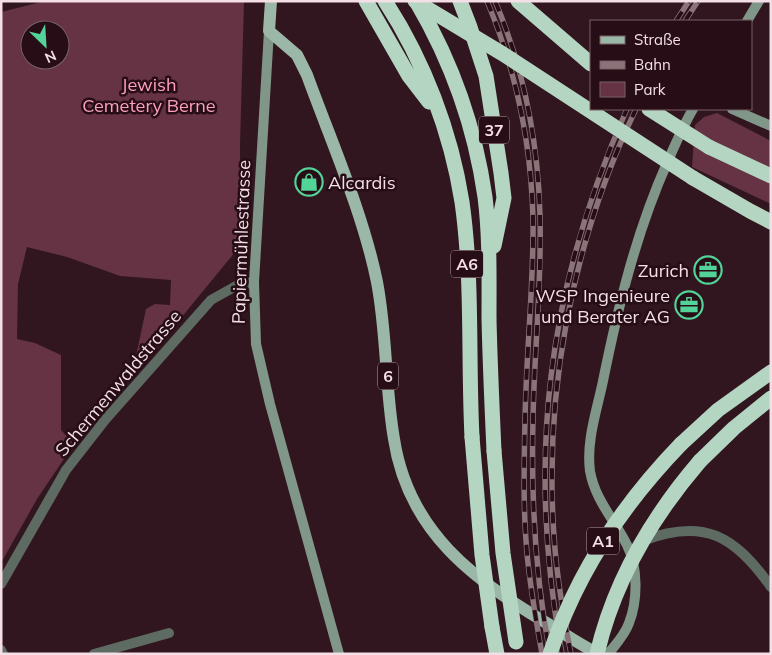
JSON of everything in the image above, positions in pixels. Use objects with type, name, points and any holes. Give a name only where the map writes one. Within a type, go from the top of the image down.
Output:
[{"type":"highway","points":[[366,1],[409,76],[442,119]]},
{"type":"highway","name":"A6","points":[[385,1],[420,67],[442,119],[455,166],[462,202],[466,238],[472,437],[481,546],[497,654]]},
{"type":"highway","points":[[415,1],[511,59],[692,178],[771,222]]},
{"type":"highway","name":"A6","points":[[415,1],[432,28],[457,87],[470,125],[485,199],[488,235],[494,452],[503,553],[517,648]]},
{"type":"highway","name":"37","points":[[460,1],[482,62],[498,148],[504,198],[489,272]]},
{"type":"highway","points":[[518,1],[590,63]]},
{"type":"highway","points":[[651,110],[709,147],[771,176]]},
{"type":"highway","name":"A1","points":[[550,654],[565,614],[581,580],[620,515],[642,487],[681,444],[718,410],[771,372]]},
{"type":"highway","name":"A1","points":[[598,654],[612,604],[637,550],[664,507],[700,461],[734,428],[771,398]]},
{"type":"main road","name":"Papiermühlestrasse","points":[[269,31],[270,1]]},
{"type":"main road","name":"6","points":[[269,31],[290,48],[301,62],[364,230],[381,308],[394,440],[402,476],[417,509],[438,539],[463,566],[515,605],[598,654]]},
{"type":"street","points":[[748,20],[756,6]]},
{"type":"street","name":"Papiermühlestrasse","points":[[269,31],[254,282],[256,344],[339,654]]},
{"type":"street","points":[[608,654],[629,624],[634,605],[634,572],[628,546],[603,508],[594,487],[590,463],[591,439],[615,326],[636,246],[658,184],[693,110]]},
{"type":"street","points":[[734,110],[771,126]]},
{"type":"street","name":"Schermenwaldstrasse","points":[[1,584],[66,470],[105,420],[211,300],[236,286],[254,282]]},
{"type":"street","points":[[628,546],[668,532],[709,533],[728,540],[762,574],[771,587]]},
{"type":"street","points":[[94,654],[169,633]]},
{"type":"street","points":[[1,650],[3,654]]},
{"type":"green space","name":"Jewish Cemetery Berne","points":[[45,1],[244,1],[240,145],[240,246],[149,357],[136,356],[146,309],[155,304],[170,305],[171,280],[120,276],[67,257],[27,247],[18,284],[17,339],[35,343],[61,355],[61,430],[74,444],[37,499],[1,563],[1,12]]},
{"type":"green space","points":[[717,113],[771,141],[771,204],[692,167],[695,125],[704,117]]},
{"type":"railway","points":[[487,1],[514,80],[525,135],[532,190],[533,243],[526,396],[524,504],[528,566],[542,654]]},
{"type":"railway","points":[[495,1],[514,53],[528,106],[539,188],[540,267],[534,394],[533,479],[535,537],[541,596],[550,654]]},
{"type":"railway","points":[[677,20],[689,1]]},
{"type":"railway","points":[[686,20],[698,1]]},
{"type":"railway","points":[[562,654],[551,583],[546,513],[546,444],[551,376],[562,309],[578,243],[600,176],[627,110]]},
{"type":"railway","points":[[571,654],[558,575],[552,493],[553,436],[558,379],[566,323],[578,268],[594,214],[613,161],[636,110]]},
{"type":"place","name":"Alcardis","points":[[309,182]]},
{"type":"place","name":"Zurich","points":[[708,270]]},
{"type":"place","name":"WSP Ingenieure und Berater AG","points":[[689,305]]}]
